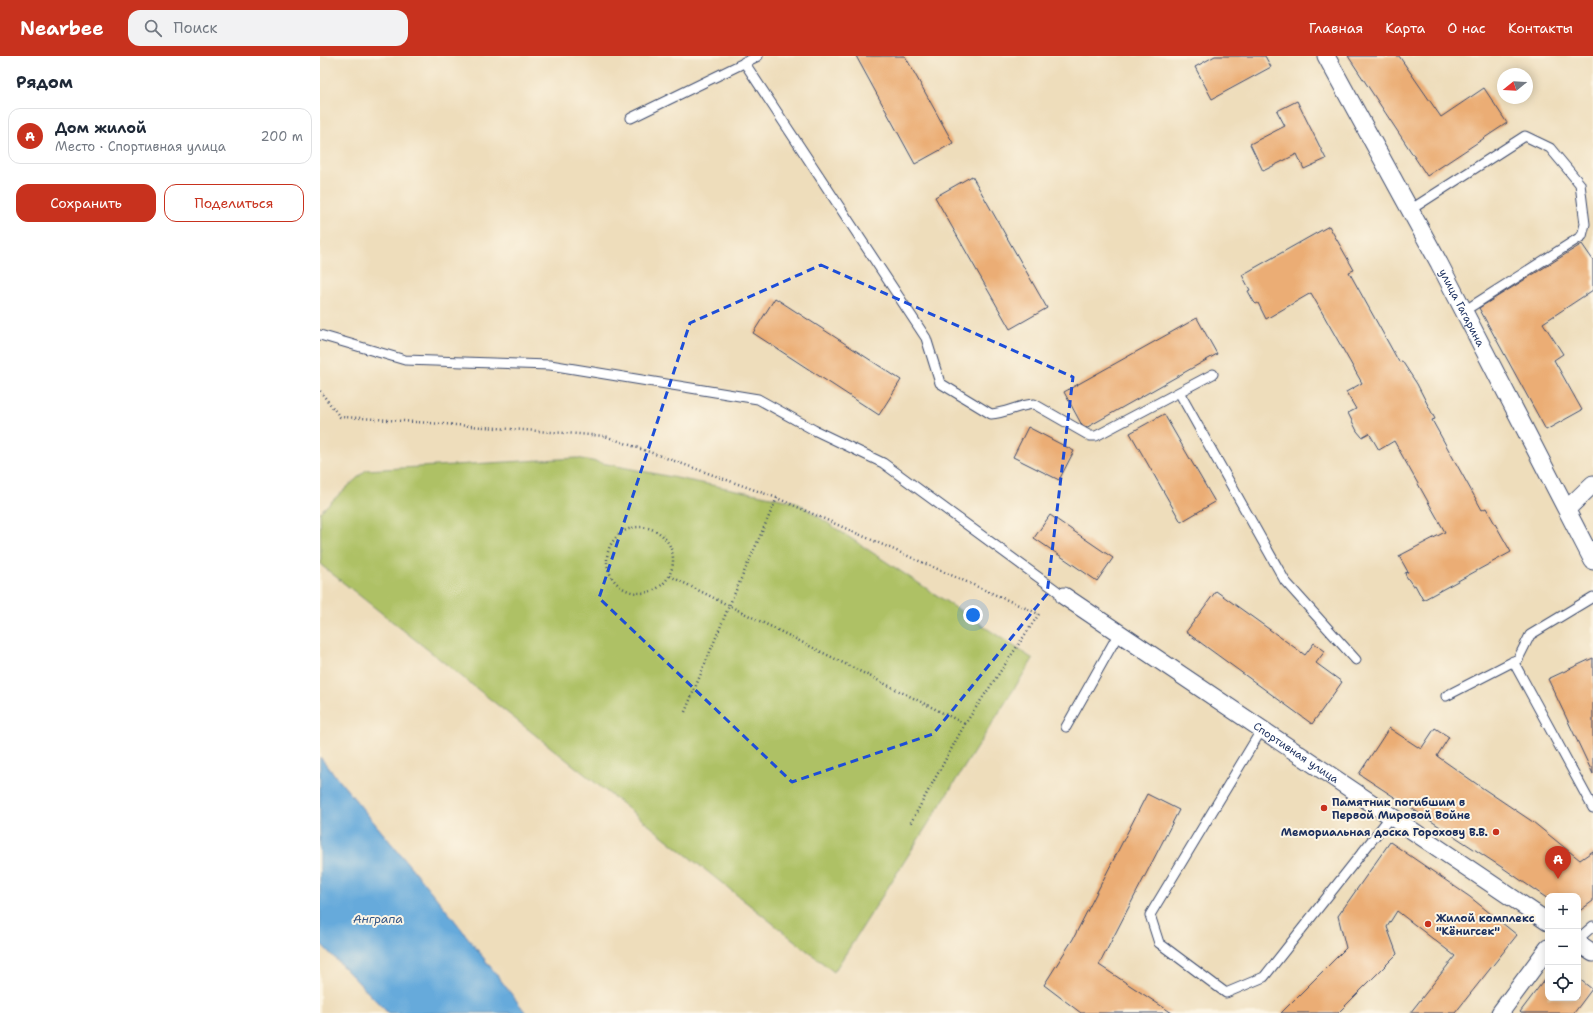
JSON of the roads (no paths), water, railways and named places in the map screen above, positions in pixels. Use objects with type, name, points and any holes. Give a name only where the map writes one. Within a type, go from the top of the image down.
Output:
[{"type":"street","name":"улица Гагарина","points":[[1326,56],[1464,311],[1593,561]]},
{"type":"street","points":[[1567,509],[1593,484]]},
{"type":"street","name":"Спортивная улица","points":[[1064,596],[1545,920]]},
{"type":"street","points":[[1581,945],[1593,953]]},
{"type":"street","points":[[1500,1013],[1545,952]]},
{"type":"lane","points":[[631,118],[758,56]]},
{"type":"lane","points":[[744,62],[926,338],[940,383],[991,414],[1034,404],[1090,436],[1096,436],[1213,374]]},
{"type":"lane","points":[[1410,210],[1525,136],[1550,148],[1580,184],[1585,224],[1582,236],[1464,311]]},
{"type":"lane","points":[[320,335],[404,360],[550,365],[758,399],[814,430],[884,463],[1064,596]]},
{"type":"lane","points":[[1179,392],[1285,581],[1356,660]]},
{"type":"lane","points":[[1446,696],[1518,659],[1530,635],[1593,597]]},
{"type":"lane","points":[[1066,727],[1119,633]]},
{"type":"lane","points":[[1513,661],[1593,808]]},
{"type":"lane","points":[[1262,729],[1150,915],[1159,943],[1226,992],[1264,977],[1390,816]]},
{"type":"lane","points":[[1581,937],[1593,926]]},
{"type":"water","name":"Анграпа","points":[[320,757],[452,917],[526,1013],[388,1013],[320,943]]},
{"type":"place","name":"Памятник погибшим в Первой Мировой Войне","points":[[1324,808]]},
{"type":"place","name":"Мемориальная доска Горохову В.В.","points":[[1496,832]]},
{"type":"place","name":"Дом жилой","points":[[1558,879]]},
{"type":"place","name":"Жилой комплекс \"Кёнигсек\"","points":[[1428,924]]}]
